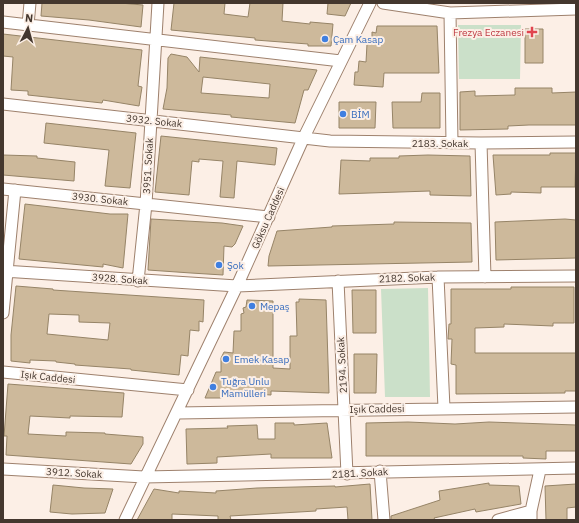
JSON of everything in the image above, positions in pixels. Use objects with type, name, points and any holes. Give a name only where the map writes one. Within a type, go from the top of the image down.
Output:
[{"type":"street","points":[[28,25],[30,3]]},
{"type":"street","name":"3951. Sokak","points":[[138,281],[146,204],[158,3]]},
{"type":"street","name":"Göksu Caddesi","points":[[125,520],[144,477],[178,413],[304,137],[370,3]]},
{"type":"street","points":[[383,3],[450,13],[521,7],[576,9]]},
{"type":"street","points":[[450,13],[452,143]]},
{"type":"street","points":[[3,22],[341,61]]},
{"type":"street","name":"3932. Sokak","points":[[3,104],[304,137]]},
{"type":"street","name":"2183. Sokak","points":[[304,137],[363,142],[576,142]]},
{"type":"street","points":[[481,143],[485,277]]},
{"type":"street","name":"3930. Sokak","points":[[3,189],[268,217]]},
{"type":"street","points":[[3,313],[5,271],[15,190]]},
{"type":"street","name":"3928. Sokak","points":[[5,271],[138,281],[237,286]]},
{"type":"street","name":"2182. Sokak","points":[[237,286],[438,277],[576,276]]},
{"type":"street","points":[[438,277],[444,408]]},
{"type":"street","name":"2194. Sokak","points":[[338,281],[345,410],[346,474]]},
{"type":"street","name":"Işık Caddesi","points":[[3,372],[188,390]]},
{"type":"street","name":"Işık Caddesi","points":[[178,413],[576,407]]},
{"type":"street","name":"2181. Sokak","points":[[144,477],[346,474],[380,471],[540,470],[576,468]]},
{"type":"street","name":"3912. Sokak","points":[[3,469],[144,477]]},
{"type":"street","points":[[498,520],[531,516],[540,470]]},
{"type":"street","points":[[380,471],[384,520]]},
{"type":"green space","points":[[458,25],[521,25],[520,79],[459,79]]},
{"type":"green space","points":[[428,288],[430,397],[385,397],[381,289]]},
{"type":"building","points":[[42,3],[120,3],[143,5],[141,27],[89,20],[41,16]]},
{"type":"building","points":[[174,3],[225,3],[224,14],[248,17],[250,3],[283,3],[282,21],[310,24],[310,22],[333,24],[331,46],[308,46],[308,44],[255,40],[255,38],[171,30]]},
{"type":"building","points":[[328,3],[351,3],[345,16],[327,14]]},
{"type":"building","points":[[377,26],[437,26],[439,73],[384,73],[383,87],[354,85],[355,72],[358,72],[359,61],[366,62],[367,44],[372,42],[372,32],[376,33]]},
{"type":"building","points":[[525,29],[543,29],[543,63],[525,63]]},
{"type":"building","points":[[3,34],[142,50],[138,86],[142,87],[139,106],[103,100],[102,103],[28,95],[28,91],[11,90],[13,57],[3,56]]},
{"type":"building","points":[[171,54],[187,57],[199,72],[200,57],[317,70],[308,90],[304,90],[295,123],[231,117],[231,115],[163,109],[167,88],[168,58]],"holes":[[[203,77],[270,84],[269,98],[201,93]]]},
{"type":"building","points":[[515,88],[552,88],[552,93],[576,92],[576,125],[529,125],[508,126],[508,129],[460,130],[460,92],[475,91],[475,96],[515,95]]},
{"type":"building","points":[[422,93],[440,93],[440,128],[393,128],[392,102],[421,102]]},
{"type":"building","points":[[339,102],[376,102],[375,128],[339,128]]},
{"type":"building","points":[[46,123],[136,133],[130,188],[105,186],[109,150],[44,143]]},
{"type":"building","points":[[161,136],[277,148],[275,165],[237,161],[234,198],[220,197],[223,161],[199,159],[199,162],[192,161],[189,195],[155,192]]},
{"type":"building","points":[[550,153],[576,153],[575,187],[541,187],[541,193],[511,192],[511,194],[496,195],[493,155],[550,155]]},
{"type":"building","points":[[3,155],[37,156],[37,158],[75,162],[74,181],[3,175]]},
{"type":"building","points":[[399,156],[470,156],[471,196],[430,195],[430,191],[339,194],[341,160],[370,161],[370,158],[399,158]]},
{"type":"building","points":[[25,204],[110,214],[128,214],[123,268],[103,264],[103,267],[19,259]]},
{"type":"building","points":[[151,219],[222,223],[243,226],[235,244],[232,247],[224,246],[223,275],[148,270]]},
{"type":"building","points":[[565,219],[576,220],[576,258],[496,260],[495,222]]},
{"type":"building","points":[[394,222],[471,223],[472,262],[268,266],[269,256],[277,231],[332,226],[394,224]]},
{"type":"building","points":[[16,286],[53,290],[204,300],[203,322],[199,321],[199,331],[190,330],[188,356],[181,355],[179,375],[131,369],[75,365],[56,361],[30,360],[30,363],[11,361],[11,335]],"holes":[[[49,314],[79,315],[79,322],[110,323],[108,340],[47,334]]]},
{"type":"building","points":[[511,287],[574,287],[574,323],[553,323],[553,326],[504,324],[504,327],[475,328],[475,353],[576,353],[576,391],[565,391],[565,393],[456,394],[456,365],[451,364],[452,339],[448,339],[449,324],[451,324],[451,289],[511,289]]},
{"type":"building","points":[[352,290],[376,290],[376,333],[353,333]]},
{"type":"building","points":[[299,299],[326,300],[329,393],[271,391],[271,395],[223,392],[223,398],[205,398],[216,372],[221,372],[221,358],[224,352],[233,353],[234,331],[241,331],[241,314],[244,313],[243,308],[246,307],[247,300],[273,301],[273,368],[290,369],[290,336],[297,336],[296,302],[299,302]]},
{"type":"building","points":[[354,354],[377,354],[376,393],[354,393]]},
{"type":"building","points":[[8,384],[124,393],[122,417],[70,416],[70,418],[30,416],[28,434],[66,436],[66,432],[105,433],[143,437],[143,444],[131,464],[6,455],[7,436],[4,436]]},
{"type":"building","points":[[408,422],[455,424],[489,422],[576,425],[576,451],[546,451],[546,459],[523,458],[523,456],[366,456],[366,423]]},
{"type":"building","points":[[275,423],[294,423],[294,425],[327,423],[332,458],[271,458],[271,454],[217,457],[217,463],[187,464],[186,429],[228,428],[227,426],[257,425],[258,439],[275,439]]},
{"type":"building","points":[[489,483],[489,485],[519,486],[521,504],[476,512],[475,509],[434,518],[435,520],[391,520],[391,516],[440,500],[439,491]]},
{"type":"building","points":[[370,484],[372,520],[348,520],[347,507],[316,509],[316,511],[230,516],[231,520],[218,520],[218,516],[172,514],[172,520],[137,520],[154,489],[179,493],[179,491],[216,493],[216,491],[257,488],[335,487]]},
{"type":"building","points":[[576,484],[576,507],[567,508],[567,520],[546,520],[545,486]]},
{"type":"building","points":[[53,485],[113,489],[105,513],[72,514],[50,512]]},
{"type":"place","name":"Frezya Eczanesi","points":[[532,32]]},
{"type":"place","name":"Çam Kasap","points":[[325,39]]},
{"type":"place","name":"BİM","points":[[343,114]]},
{"type":"place","name":"Şok","points":[[219,265]]},
{"type":"place","name":"Mepaş","points":[[252,306]]},
{"type":"place","name":"Emek Kasap","points":[[226,359]]},
{"type":"place","name":"Tuğra Unlu Mamülleri","points":[[213,387]]}]
